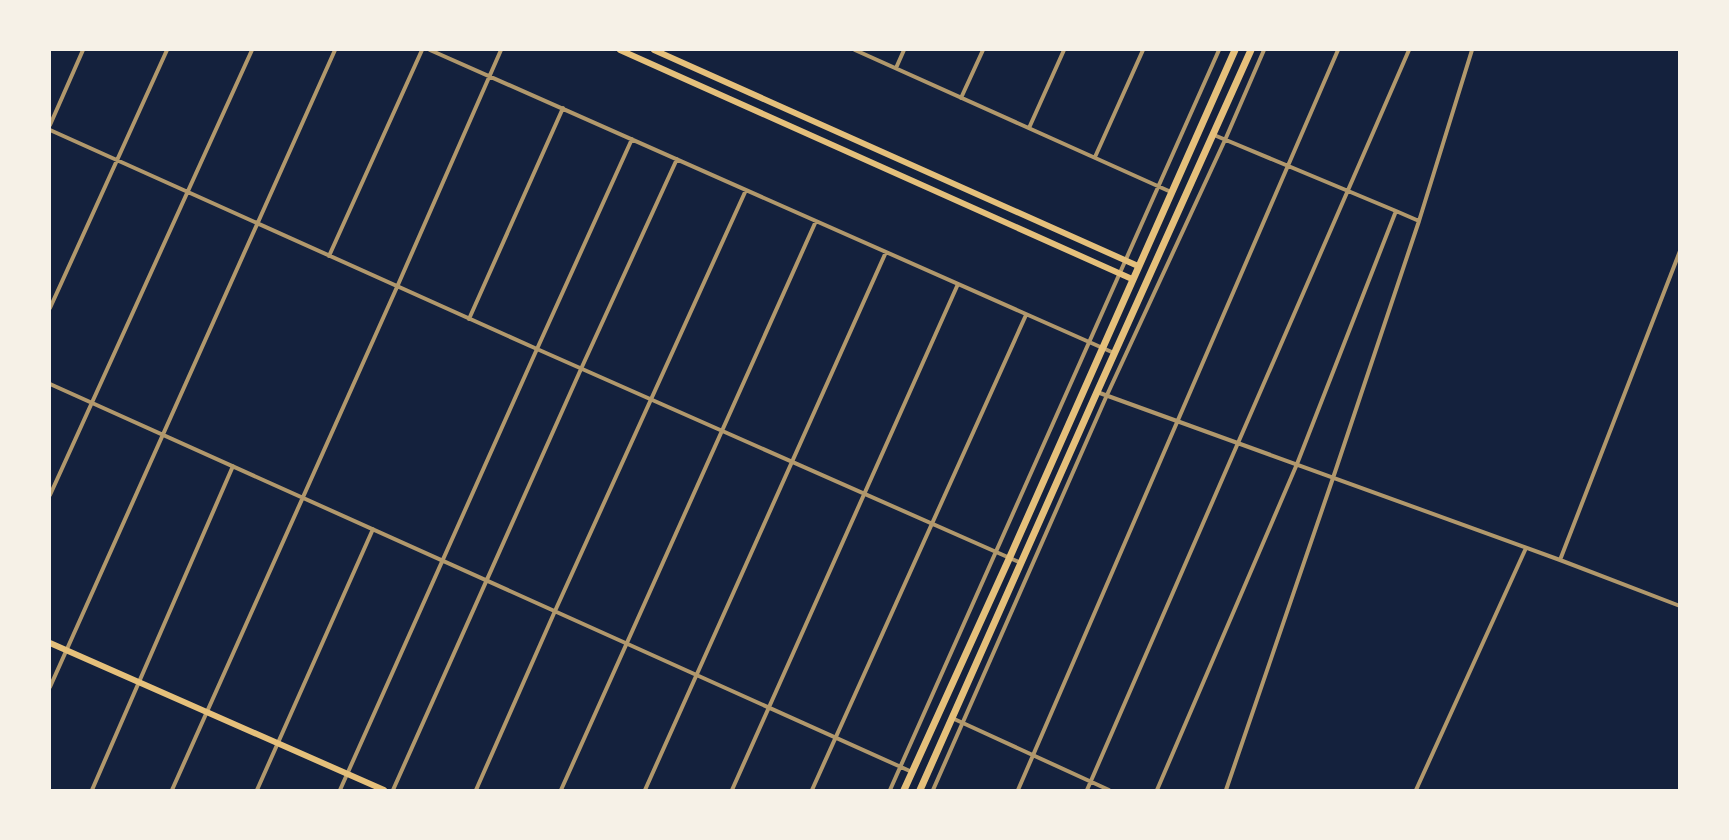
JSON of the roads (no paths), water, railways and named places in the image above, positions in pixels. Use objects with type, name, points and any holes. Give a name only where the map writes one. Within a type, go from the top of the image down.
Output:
[{"type":"main road","points":[[620,50],[1132,279]]},
{"type":"main road","points":[[654,50],[1138,266]]},
{"type":"main road","points":[[904,790],[1235,50]]},
{"type":"main road","points":[[920,790],[1251,50]]},
{"type":"main road","points":[[50,644],[384,790]]},
{"type":"street","points":[[83,50],[50,128],[397,287],[1022,564]]},
{"type":"street","points":[[50,308],[167,50]]},
{"type":"street","points":[[50,495],[252,50]]},
{"type":"street","points":[[50,687],[335,50]]},
{"type":"street","points":[[330,256],[422,50]]},
{"type":"street","points":[[430,50],[1114,354]]},
{"type":"street","points":[[172,790],[501,50]]},
{"type":"street","points":[[855,50],[1172,192]]},
{"type":"street","points":[[896,68],[904,50]]},
{"type":"street","points":[[962,98],[983,50]]},
{"type":"street","points":[[1029,128],[1064,50]]},
{"type":"street","points":[[1095,158],[1143,50]]},
{"type":"street","points":[[890,790],[1219,50]]},
{"type":"street","points":[[933,790],[1107,395],[1264,50]]},
{"type":"street","points":[[1018,790],[1338,50]]},
{"type":"street","points":[[1087,790],[1409,50]]},
{"type":"street","points":[[1226,790],[1334,478],[1419,221],[1472,50]]},
{"type":"street","points":[[469,319],[562,108]]},
{"type":"street","points":[[1214,135],[1419,221]]},
{"type":"street","points":[[340,790],[632,139]]},
{"type":"street","points":[[393,790],[677,159]]},
{"type":"street","points":[[476,790],[746,190]]},
{"type":"street","points":[[1157,790],[1297,464],[1396,211]]},
{"type":"street","points":[[561,790],[816,221]]},
{"type":"street","points":[[1560,560],[1680,251]]},
{"type":"street","points":[[645,790],[886,252]]},
{"type":"street","points":[[732,790],[958,284]]},
{"type":"street","points":[[812,790],[1026,315]]},
{"type":"street","points":[[50,384],[912,772]]},
{"type":"street","points":[[1097,392],[1560,560],[1680,606]]},
{"type":"street","points":[[92,790],[233,466]]},
{"type":"street","points":[[257,790],[373,529]]},
{"type":"street","points":[[1416,790],[1526,548]]},
{"type":"street","points":[[952,718],[1109,790]]}]
